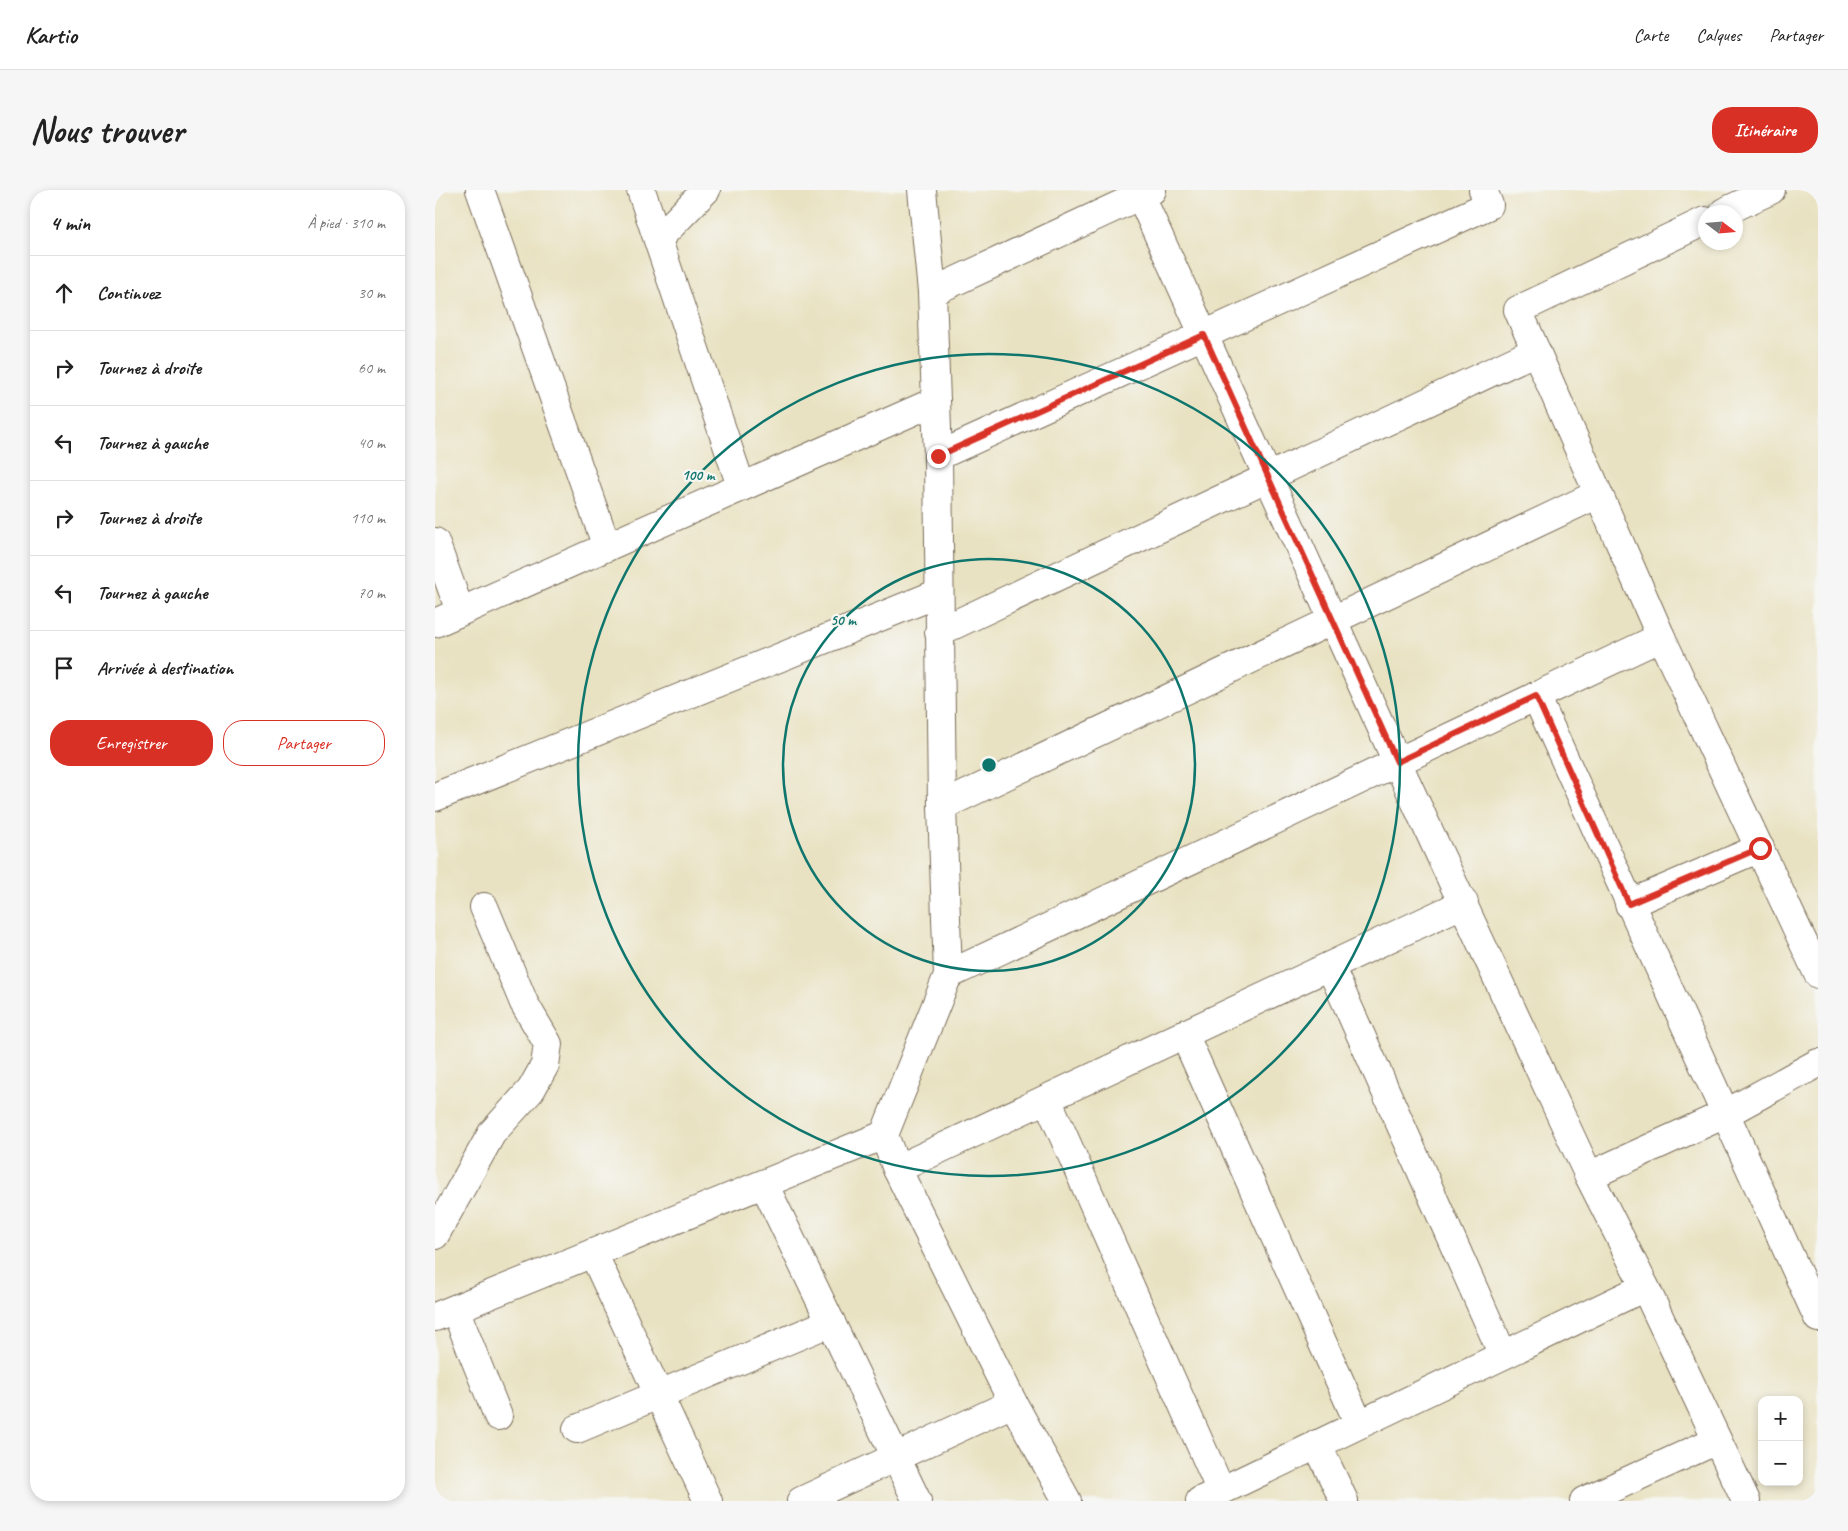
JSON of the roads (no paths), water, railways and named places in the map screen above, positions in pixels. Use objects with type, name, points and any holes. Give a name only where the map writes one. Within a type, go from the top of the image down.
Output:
[{"type":"street","points":[[480,190],[607,546]]},
{"type":"street","points":[[641,190],[741,486]]},
{"type":"street","points":[[657,239],[706,190]]},
{"type":"street","points":[[922,190],[932,292],[938,456],[942,806],[948,975],[884,1135],[897,1169],[1013,1403],[1067,1501]]},
{"type":"street","points":[[938,456],[1489,205],[1483,190]]},
{"type":"street","points":[[1739,205],[1771,190]]},
{"type":"street","points":[[932,292],[1143,192],[1204,335],[1397,762],[1589,1176],[1645,1287],[1746,1501]]},
{"type":"street","points":[[1698,224],[1518,310],[1661,637],[1818,974]]},
{"type":"street","points":[[939,632],[1535,350]]},
{"type":"street","points":[[435,623],[936,401]]},
{"type":"street","points":[[942,806],[1598,494]]},
{"type":"street","points":[[435,542],[460,611]]},
{"type":"street","points":[[435,797],[939,593]]},
{"type":"street","points":[[948,975],[1661,637]]},
{"type":"street","points":[[1536,696],[1818,1318]]},
{"type":"street","points":[[1629,904],[1760,848]]},
{"type":"street","points":[[897,1169],[1464,903]]},
{"type":"street","points":[[435,1235],[491,1133],[531,1090],[545,1065],[548,1044],[523,1003],[484,906]]},
{"type":"street","points":[[1330,966],[1503,1355]]},
{"type":"street","points":[[1184,1034],[1359,1424]]},
{"type":"street","points":[[1589,1176],[1725,1114],[1818,1063]]},
{"type":"street","points":[[1047,1099],[1211,1496],[1645,1287]]},
{"type":"street","points":[[498,1416],[445,1313],[884,1135]]},
{"type":"street","points":[[764,1184],[917,1501]]},
{"type":"street","points":[[593,1253],[708,1501]]},
{"type":"street","points":[[577,1429],[831,1322]]},
{"type":"street","points":[[801,1501],[1013,1403]]},
{"type":"street","points":[[1584,1501],[1717,1440]]},
{"type":"street","points":[[1317,1444],[1344,1501]]}]
